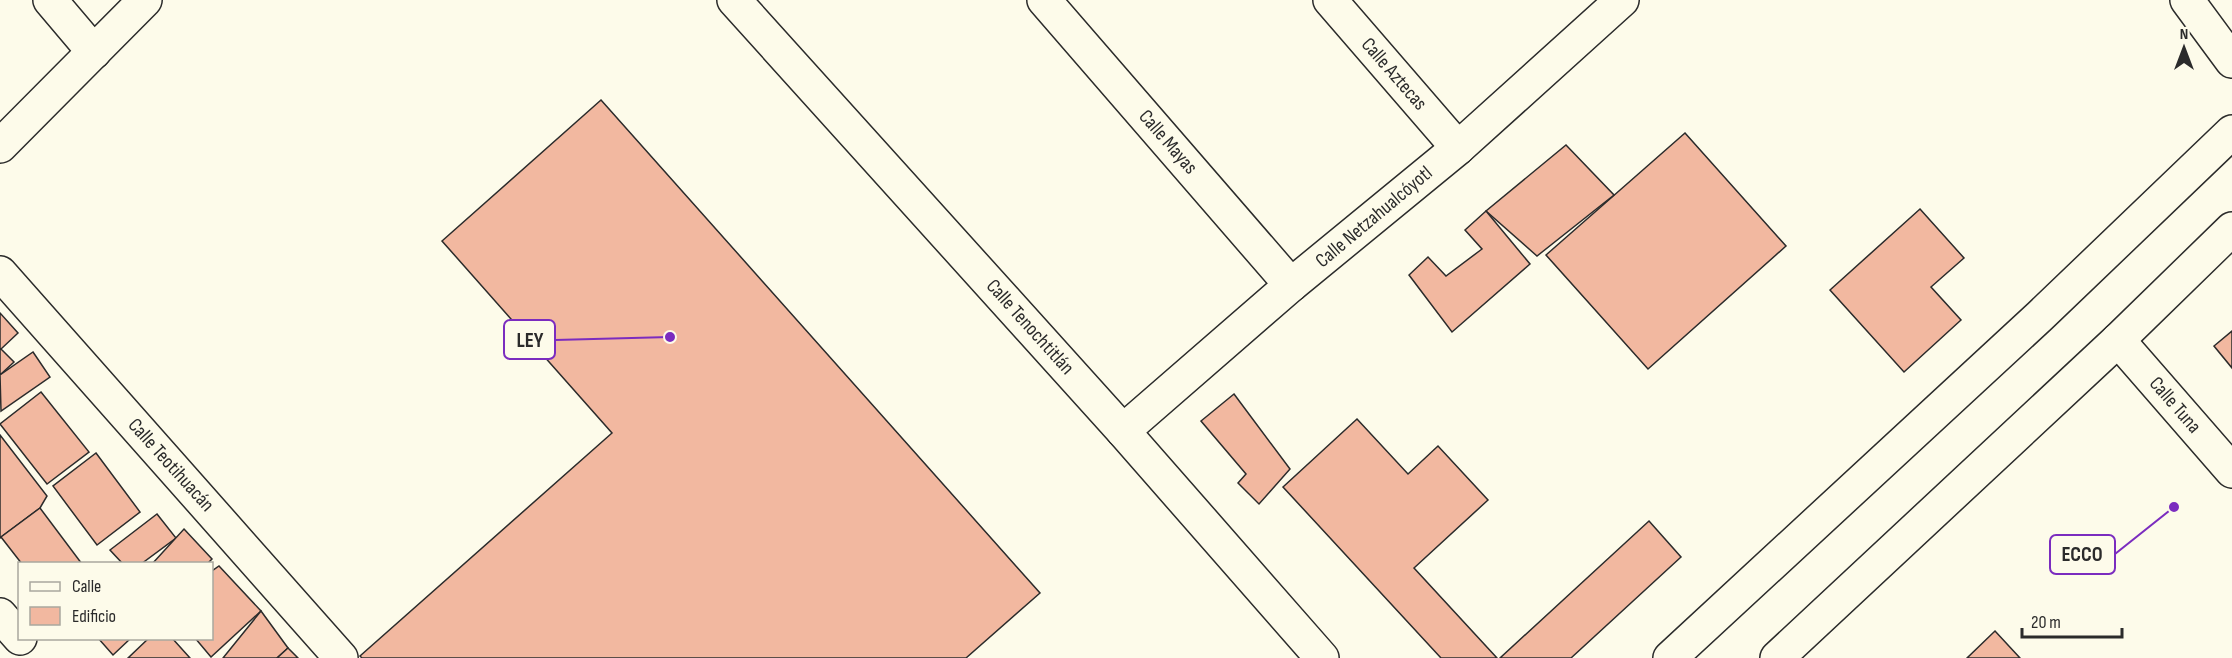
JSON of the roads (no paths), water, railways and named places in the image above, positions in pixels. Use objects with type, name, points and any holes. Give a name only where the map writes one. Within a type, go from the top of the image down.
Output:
[{"type":"street","points":[[50,0],[94,52]]},
{"type":"street","points":[[0,146],[145,0]]},
{"type":"street","name":"Calle Tenochtitlán","points":[[734,0],[1123,431],[1322,658]]},
{"type":"street","name":"Calle Mayas","points":[[1044,0],[1292,285]]},
{"type":"street","name":"Calle Aztecas","points":[[1330,0],[1458,148]]},
{"type":"street","name":"Calle Netzahualcóyotl","points":[[1123,431],[1292,285],[1458,148],[1622,0]]},
{"type":"street","points":[[2187,0],[2232,61]]},
{"type":"street","points":[[1670,658],[2040,316],[2232,132]]},
{"type":"street","points":[[1777,658],[2118,340],[2232,229]]},
{"type":"street","name":"Calle Teotihuacán","points":[[0,273],[341,658]]},
{"type":"street","name":"Calle Tuna","points":[[2118,340],[2232,471]]},
{"type":"street","points":[[0,615],[18,636]]},
{"type":"street","points":[[22,640],[37,658]]},
{"type":"place","name":"LEY","points":[[670,337]]},
{"type":"place","name":"ECCO","points":[[2174,507]]}]
